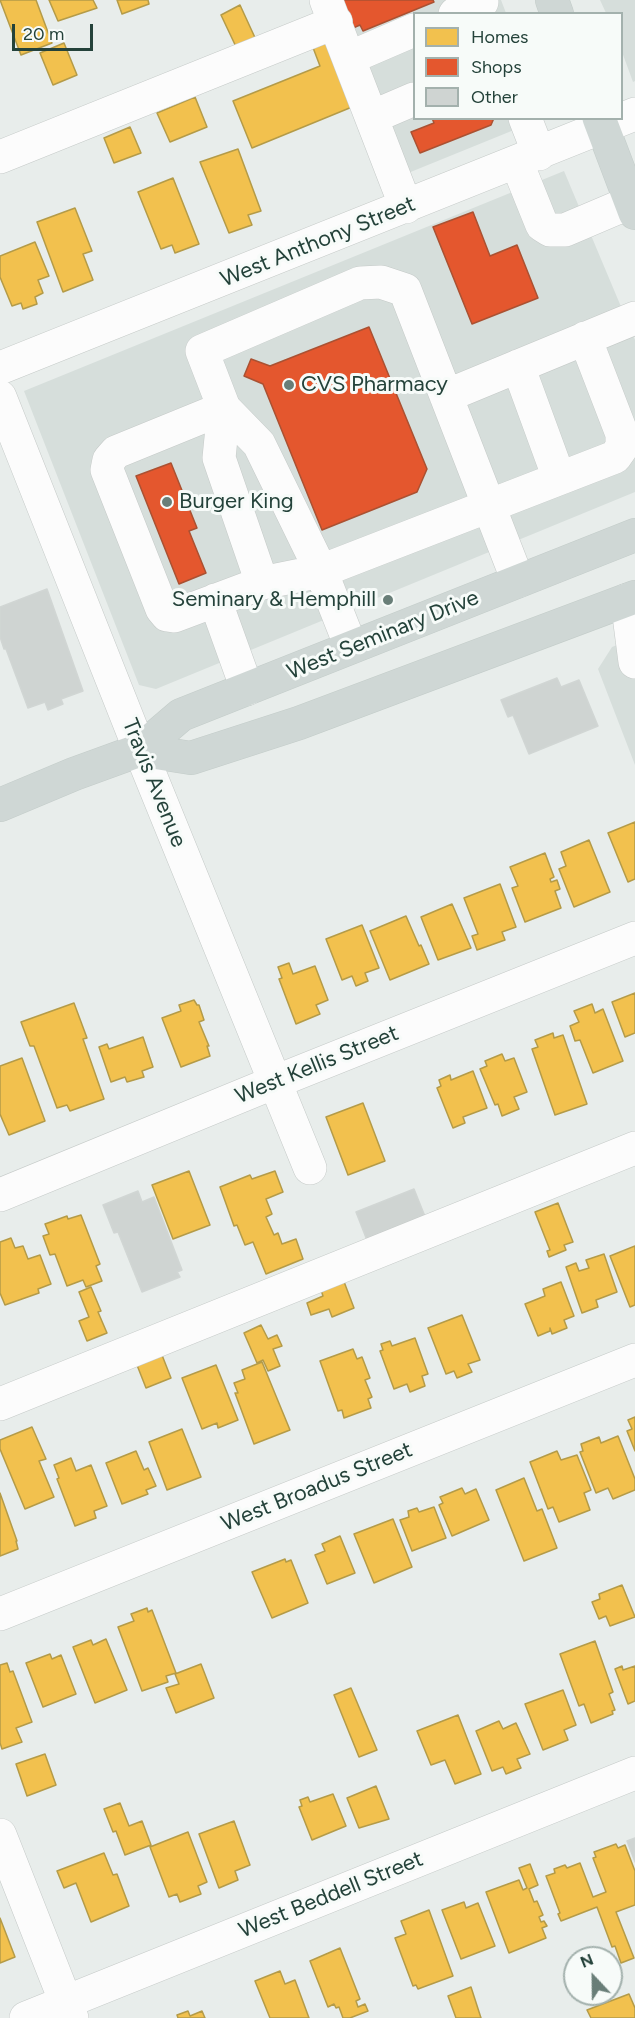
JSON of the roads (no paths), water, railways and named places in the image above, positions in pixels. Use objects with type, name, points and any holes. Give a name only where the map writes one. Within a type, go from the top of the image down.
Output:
[{"type":"main road","points":[[601,123],[633,208]]},
{"type":"main road","name":"West Seminary Drive","points":[[0,805],[140,750],[181,715],[635,535]]},
{"type":"main road","name":"West Seminary Drive","points":[[140,750],[191,759],[298,723],[631,598]]},
{"type":"street","points":[[460,12],[482,0]]},
{"type":"street","points":[[0,157],[331,11],[406,207]]},
{"type":"street","points":[[349,58],[413,30]]},
{"type":"street","points":[[372,117],[413,99]]},
{"type":"street","points":[[525,120],[528,158],[542,225],[550,230],[565,230],[633,208]]},
{"type":"street","name":"West Anthony Street","points":[[0,368],[528,158],[601,123]]},
{"type":"street","points":[[351,647],[321,572],[259,444],[224,408],[202,351],[360,283],[381,282],[405,290],[518,581]]},
{"type":"street","points":[[446,396],[635,318]]},
{"type":"street","points":[[224,408],[116,452],[109,460],[107,470],[162,609],[167,615],[174,615],[262,583],[321,572],[615,458],[622,447],[622,434],[585,338]]},
{"type":"street","points":[[518,366],[559,478]]},
{"type":"street","name":"Travis Avenue","points":[[0,397],[310,1168]]},
{"type":"street","points":[[224,408],[219,458],[262,583]]},
{"type":"street","points":[[631,598],[635,662]]},
{"type":"street","points":[[215,600],[247,689]]},
{"type":"street","name":"West Kellis Street","points":[[0,1195],[635,938]]},
{"type":"street","points":[[0,1404],[635,1148]]},
{"type":"street","name":"West Broadus Street","points":[[0,1614],[635,1360]]},
{"type":"street","name":"West Beddell Street","points":[[26,2018],[69,2010],[635,1773]]},
{"type":"street","points":[[0,1835],[69,2010]]},
{"type":"place","name":"CVS Pharmacy","points":[[289,385]]},
{"type":"place","name":"Burger King","points":[[167,502]]},
{"type":"place","name":"Seminary & Hemphill","points":[[388,600]]}]
